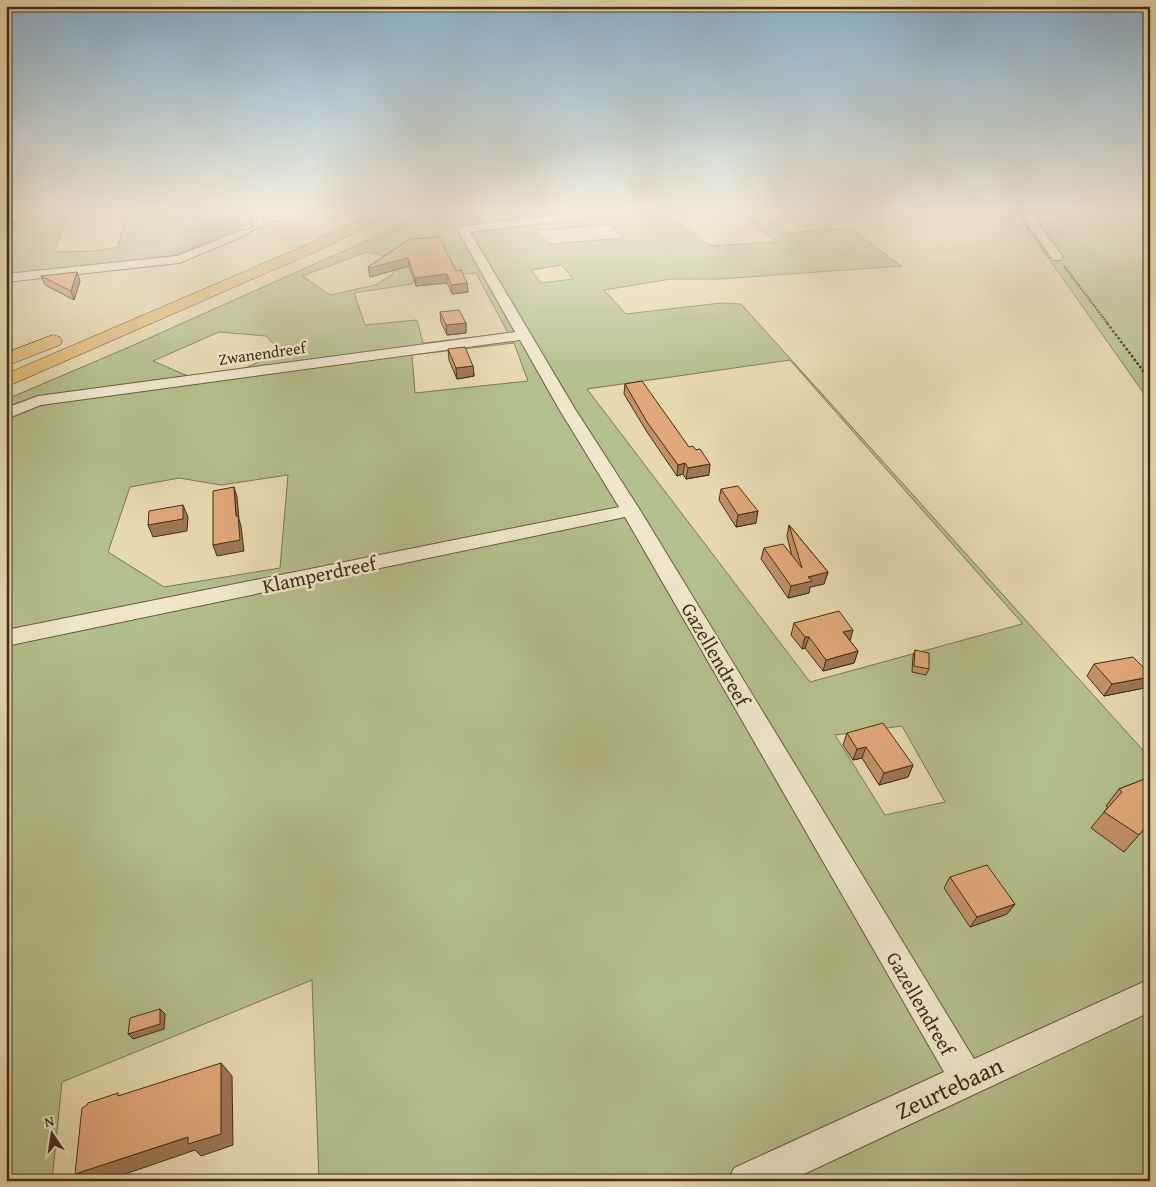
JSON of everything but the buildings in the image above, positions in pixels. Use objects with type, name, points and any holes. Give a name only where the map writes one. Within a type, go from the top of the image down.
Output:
[{"type":"highway","points":[[111,318],[229,266]]},
{"type":"highway","points":[[6,381],[269,266]]},
{"type":"highway","points":[[6,360],[68,335]]},
{"type":"street","points":[[6,278],[112,266]]},
{"type":"street","name":"Gazellendreef","points":[[485,266],[568,409],[631,510],[967,1080]]},
{"type":"street","name":"Zwanendreef","points":[[6,414],[38,401],[525,335]]},
{"type":"street","name":"Klamperdreef","points":[[6,638],[631,510]]},
{"type":"street","name":"Zeurtebaan","points":[[747,1181],[1150,995]]},
{"type":"path","points":[[1064,266],[1150,380]]},
{"type":"green space","points":[[6,266],[119,266],[6,279]]},
{"type":"green space","points":[[309,266],[328,266],[302,276],[330,295],[375,285],[393,274],[390,266],[553,266],[531,270],[541,283],[573,279],[563,266],[896,266],[720,279],[671,279],[604,290],[626,314],[721,303],[741,304],[1150,758],[1150,1181],[319,1181],[312,980],[62,1082],[52,1181],[6,1181],[7,399],[127,348]],"holes":[[[476,273],[508,333],[423,343],[417,320],[365,325],[354,293],[412,284],[418,278]],[[219,332],[266,336],[281,352],[243,369],[188,376],[153,361]],[[514,343],[528,381],[415,393],[412,355]],[[790,360],[1022,624],[810,682],[587,389]],[[288,475],[280,568],[164,587],[108,552],[130,487],[179,478],[221,485]],[[902,726],[945,802],[885,815],[835,735]]]},
{"type":"green space","points":[[1054,266],[1150,266],[1150,402]]}]
